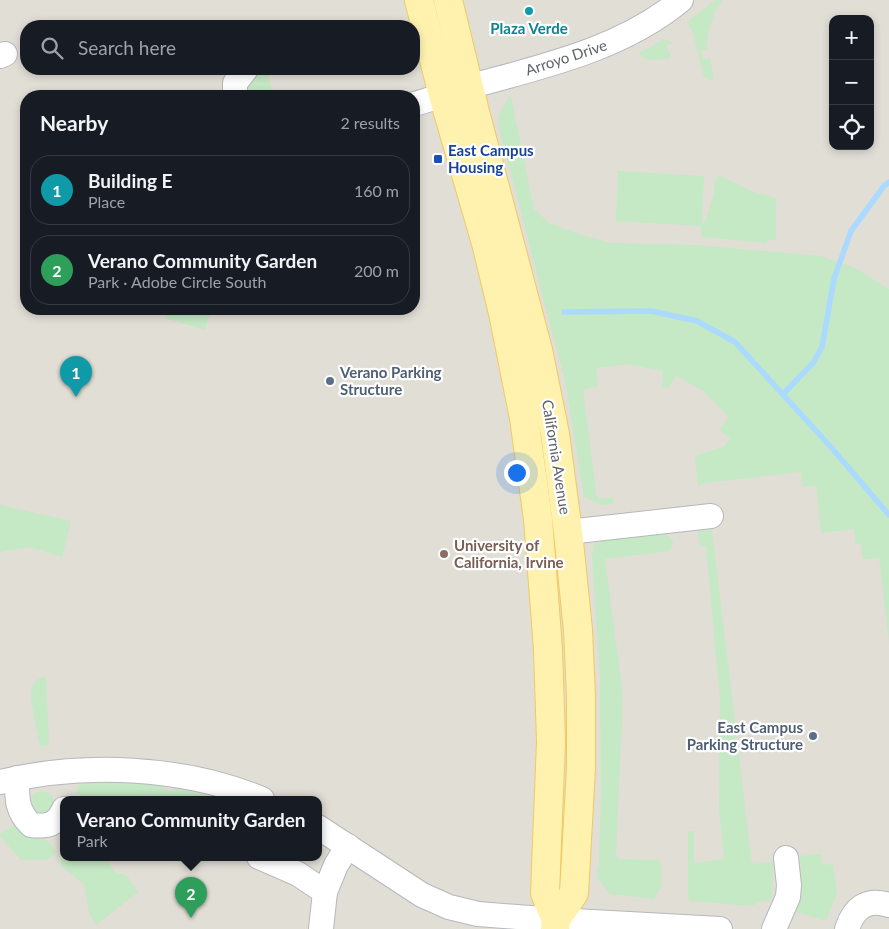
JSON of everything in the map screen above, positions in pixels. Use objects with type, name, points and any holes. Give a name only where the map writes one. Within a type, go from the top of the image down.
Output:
[{"type":"main road","name":"California Avenue","points":[[419,0],[443,95],[486,243],[503,313],[522,407],[537,510],[548,649],[551,742],[545,893],[556,924]]},
{"type":"main road","name":"California Avenue","points":[[448,0],[538,350],[555,434],[568,532],[578,640],[581,698],[580,768],[574,893],[556,924]]},
{"type":"street","name":"Arroyo Drive","points":[[420,102],[575,56],[620,39],[667,11],[681,0]]},
{"type":"street","points":[[235,90],[235,83],[241,75]]},
{"type":"street","points":[[568,532],[711,516]]},
{"type":"street","points":[[63,771],[65,796]]},
{"type":"street","points":[[60,816],[56,822],[44,826],[31,825],[23,817],[8,780],[63,771],[142,771],[214,784],[252,796]]},
{"type":"street","points":[[322,830],[422,895],[448,906],[478,914],[556,924],[720,929]]},
{"type":"street","points":[[321,929],[325,892],[336,865],[348,846]]},
{"type":"street","points":[[774,929],[788,896],[786,858]]},
{"type":"street","points":[[268,861],[298,874],[325,892]]},
{"type":"street","points":[[847,929],[856,912],[865,903],[880,902],[889,905]]},
{"type":"shaded area","name":"University of California, Irvine","points":[[0,0],[889,0],[889,929],[0,929]]},
{"type":"green space","points":[[715,0],[722,0],[715,11],[711,24],[707,50],[701,50],[703,59],[710,58],[714,81],[704,77],[693,33],[687,22]]},
{"type":"green space","points":[[664,39],[674,43],[666,45],[671,58],[654,60],[642,58],[640,53]]},
{"type":"green space","points":[[254,75],[268,75],[272,90],[246,90],[247,80]]},
{"type":"green space","points":[[509,97],[511,97],[534,209],[549,223],[578,234],[611,243],[696,245],[820,256],[853,267],[889,289],[889,642],[879,558],[863,559],[861,544],[856,544],[854,529],[821,533],[816,486],[803,487],[801,472],[705,483],[698,486],[695,456],[725,446],[730,438],[719,430],[729,417],[702,390],[676,376],[668,388],[662,387],[663,371],[627,364],[596,368],[598,386],[583,390],[597,499],[611,497],[613,504],[602,505],[584,497],[565,381],[498,124],[499,115]]},
{"type":"green space","points":[[618,171],[704,176],[702,224],[705,221],[714,195],[714,185],[718,175],[754,192],[776,198],[776,241],[769,239],[766,243],[702,237],[701,226],[616,221]]},
{"type":"green space","points":[[166,315],[209,315],[205,330],[165,318]]},
{"type":"green space","points":[[0,505],[71,521],[62,557],[30,547],[0,552]]},
{"type":"green space","points":[[712,530],[752,864],[773,862],[772,897],[769,902],[764,900],[751,906],[689,901],[688,892],[688,831],[694,831],[694,863],[724,859],[719,807],[720,701],[706,546],[700,546],[698,531]]},
{"type":"green space","points":[[666,533],[673,542],[670,551],[605,559],[623,695],[616,856],[618,859],[659,860],[661,863],[662,885],[654,899],[610,894],[596,876],[599,864],[601,792],[600,679],[592,556],[594,544],[601,539]]},
{"type":"green space","points":[[46,676],[49,742],[46,746],[40,746],[31,690],[35,681]]},
{"type":"green space","points":[[97,782],[147,784],[165,786],[164,789],[173,791],[175,787],[207,796],[80,796],[80,794],[76,794],[78,785]]},
{"type":"green space","points":[[42,791],[47,792],[53,798],[53,808],[47,814],[42,815],[37,814],[31,808],[30,803],[31,798],[37,792]]},
{"type":"green space","points":[[15,825],[29,836],[48,841],[56,853],[47,860],[21,860],[0,836],[0,834]]},
{"type":"green space","points":[[821,854],[822,865],[833,864],[837,894],[826,921],[796,912],[801,884],[800,856]]},
{"type":"green space","points":[[60,861],[108,861],[114,872],[127,876],[138,892],[96,925],[89,913],[84,884],[61,866]]},
{"type":"waterway","points":[[783,394],[813,363],[822,347],[834,279],[851,231],[889,182]]},
{"type":"waterway","points":[[564,312],[651,311],[697,321],[735,342],[830,446],[889,515]]},
{"type":"place","name":"Plaza Verde","points":[[529,11]]},
{"type":"place","name":"East Campus Housing","points":[[438,159]]},
{"type":"place","name":"Verano Parking Structure","points":[[330,381]]},
{"type":"place","name":"Building E","points":[[76,397]]},
{"type":"place","name":"University of California, Irvine","points":[[444,554]]},
{"type":"place","name":"East Campus Parking Structure","points":[[813,736]]},
{"type":"place","name":"Verano Community Garden","points":[[191,918]]}]
